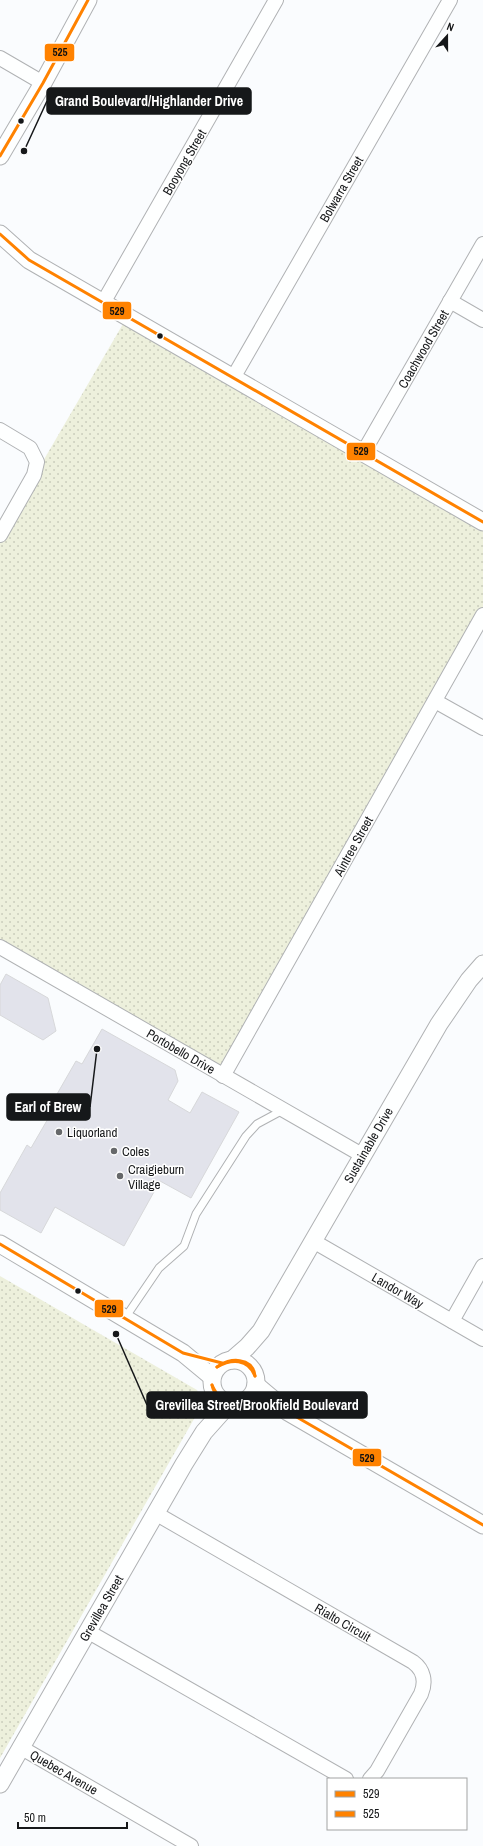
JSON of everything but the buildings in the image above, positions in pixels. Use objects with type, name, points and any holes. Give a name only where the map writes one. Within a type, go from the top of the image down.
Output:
[{"type":"street","points":[[0,156],[43,83],[88,0]]},
{"type":"street","name":"Booyong Street","points":[[103,303],[276,0]]},
{"type":"street","name":"Bolwarra Street","points":[[233,378],[450,0]]},
{"type":"street","points":[[0,58],[43,83]]},
{"type":"street","points":[[0,234],[29,260],[483,522]]},
{"type":"street","name":"Coachwood Street","points":[[363,453],[483,244]]},
{"type":"street","points":[[0,251],[29,260]]},
{"type":"street","points":[[450,301],[483,320]]},
{"type":"street","points":[[0,430],[30,448],[37,462],[34,475],[0,535]]},
{"type":"street","name":"Aintree Street","points":[[224,1076],[483,616]]},
{"type":"street","points":[[435,701],[483,728]]},
{"type":"street","name":"Portobello Drive","points":[[0,947],[362,1156]]},
{"type":"street","name":"Sustainable Drive","points":[[227,1361],[247,1347],[261,1331],[438,1024],[469,980],[483,964]]},
{"type":"street","name":"Landor Way","points":[[313,1241],[483,1339]]},
{"type":"street","points":[[0,1244],[183,1353],[212,1378]]},
{"type":"street","points":[[452,1321],[483,1266]]},
{"type":"street","name":"Sustainable Drive","points":[[252,1368],[261,1331]]},
{"type":"street","points":[[183,1353],[227,1361],[243,1362],[252,1368],[256,1379],[256,1385],[251,1396],[241,1403],[222,1400],[212,1384],[214,1372],[227,1361]]},
{"type":"street","points":[[256,1385],[288,1412],[483,1525]]},
{"type":"street","name":"Grevillea Street","points":[[0,1784],[155,1513],[222,1400]]},
{"type":"street","points":[[247,1400],[288,1412]]},
{"type":"street","name":"Rialto Circuit","points":[[155,1513],[413,1662],[419,1668],[424,1678],[421,1694],[377,1771],[371,1778]]},
{"type":"street","points":[[87,1631],[344,1778]]},
{"type":"street","name":"Quebec Avenue","points":[[20,1747],[191,1846]]},
{"type":"lane","points":[[125,1319],[159,1268],[184,1246],[196,1214],[246,1136],[257,1124],[283,1110]]},
{"type":"green space","points":[[127,317],[483,522],[483,615],[223,1076],[0,947],[0,535]]},
{"type":"green space","points":[[0,1276],[197,1390],[202,1405],[0,1758]]},
{"type":"transit line","name":"525","points":[[0,156],[43,83],[88,0]]},
{"type":"transit line","name":"529","points":[[0,234],[29,260],[483,522]]},
{"type":"transit line","name":"529","points":[[0,1244],[183,1353],[222,1363]]},
{"type":"transit line","name":"529","points":[[217,1367],[234,1360],[245,1362],[250,1365],[255,1376]]},
{"type":"transit line","name":"529","points":[[217,1367],[228,1362],[244,1363],[252,1370],[255,1376]]},
{"type":"transit line","name":"529","points":[[212,1385],[221,1398],[227,1402],[235,1404]]},
{"type":"transit line","name":"529","points":[[212,1385],[215,1393],[220,1399],[227,1403],[235,1404]]},
{"type":"transit line","name":"529","points":[[247,1400],[288,1412],[483,1525]]},
{"type":"place","name":"Grand Boulevard/Highlander Drive","points":[[24,151]]},
{"type":"place","name":"Earl of Brew","points":[[97,1049]]},
{"type":"place","name":"Liquorland","points":[[59,1132]]},
{"type":"place","name":"Coles","points":[[114,1151]]},
{"type":"place","name":"Craigieburn Village","points":[[120,1176]]},
{"type":"place","name":"Grevillea Street/Brookfield Boulevard","points":[[116,1334]]}]
